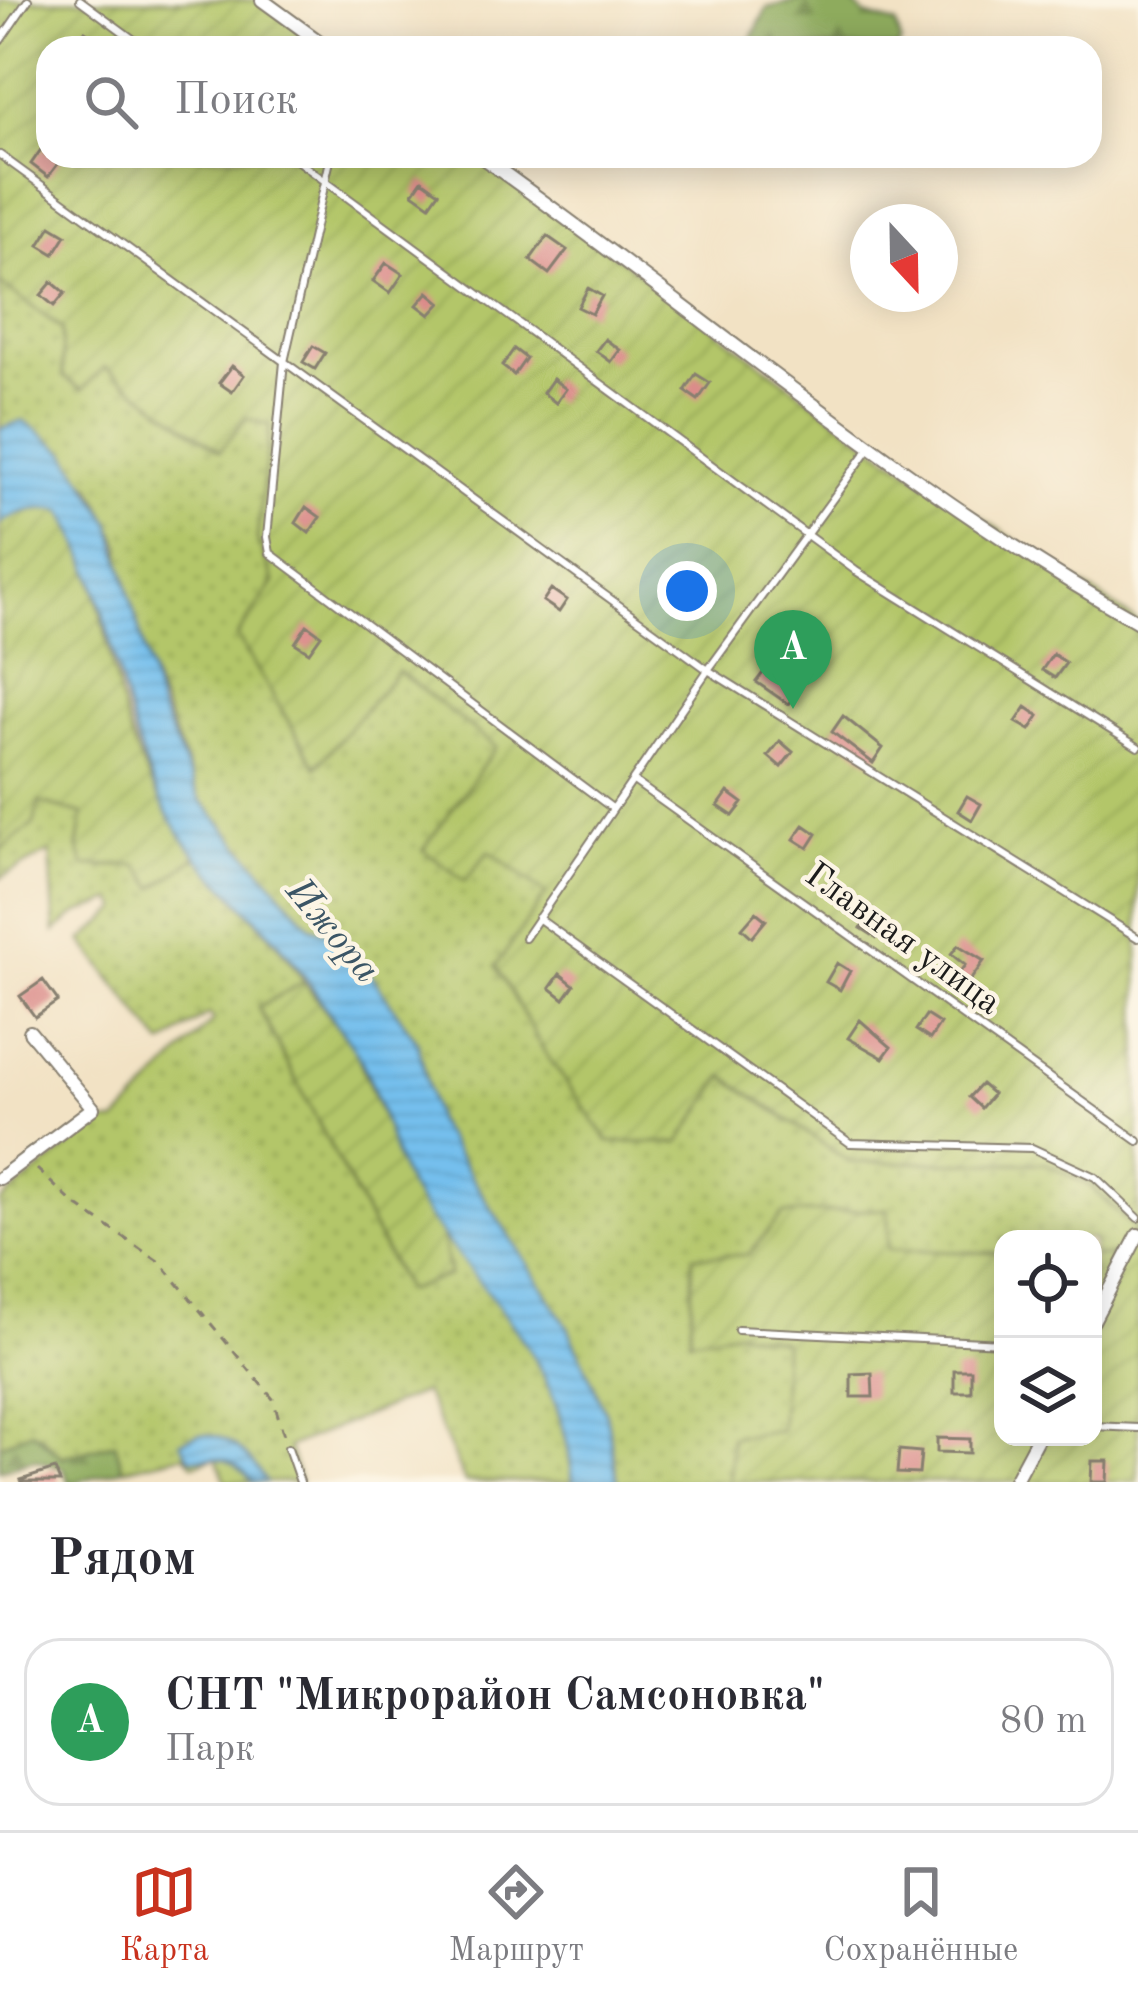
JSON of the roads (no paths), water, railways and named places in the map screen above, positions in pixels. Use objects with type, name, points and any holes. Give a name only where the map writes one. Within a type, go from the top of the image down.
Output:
[{"type":"street","points":[[262,0],[312,36]]},
{"type":"street","points":[[496,168],[872,445],[1085,592],[1138,622]]},
{"type":"street","points":[[0,1178],[93,1108],[30,1032]]},
{"type":"street","points":[[1102,1304],[1138,1235]]},
{"type":"street","points":[[1014,1482],[1034,1446]]},
{"type":"lane","points":[[0,41],[28,0]]},
{"type":"lane","points":[[80,0],[129,36]]},
{"type":"lane","points":[[0,155],[708,670],[1138,938]]},
{"type":"lane","points":[[307,168],[856,572],[1138,747]]},
{"type":"lane","points":[[328,168],[284,362],[266,537],[270,553],[426,675],[612,808]]},
{"type":"lane","points":[[524,938],[708,670],[872,445]]},
{"type":"lane","name":"Главная улица","points":[[635,782],[1138,1141]]},
{"type":"lane","points":[[538,918],[850,1143],[1032,1148],[1096,1177],[1138,1218]]},
{"type":"lane","points":[[738,1330],[994,1343]]},
{"type":"lane","points":[[1102,1426],[1138,1428]]},
{"type":"lane","points":[[288,1448],[301,1482]]},
{"type":"water","name":"Ижора","points":[[23,420],[66,452],[111,523],[159,706],[199,798],[311,927],[348,941],[418,1043],[436,1122],[568,1327],[606,1414],[618,1482],[573,1482],[566,1436],[537,1362],[407,1184],[362,1062],[289,955],[196,855],[170,818],[137,743],[95,586],[63,511],[30,510],[0,524],[0,429]]},
{"type":"water","points":[[199,1434],[220,1438],[238,1449],[266,1482],[253,1482],[225,1460],[190,1458],[180,1442]]},
{"type":"place","name":"СНТ \"Микрорайон Самсоновка\"","points":[[793,709]]}]
